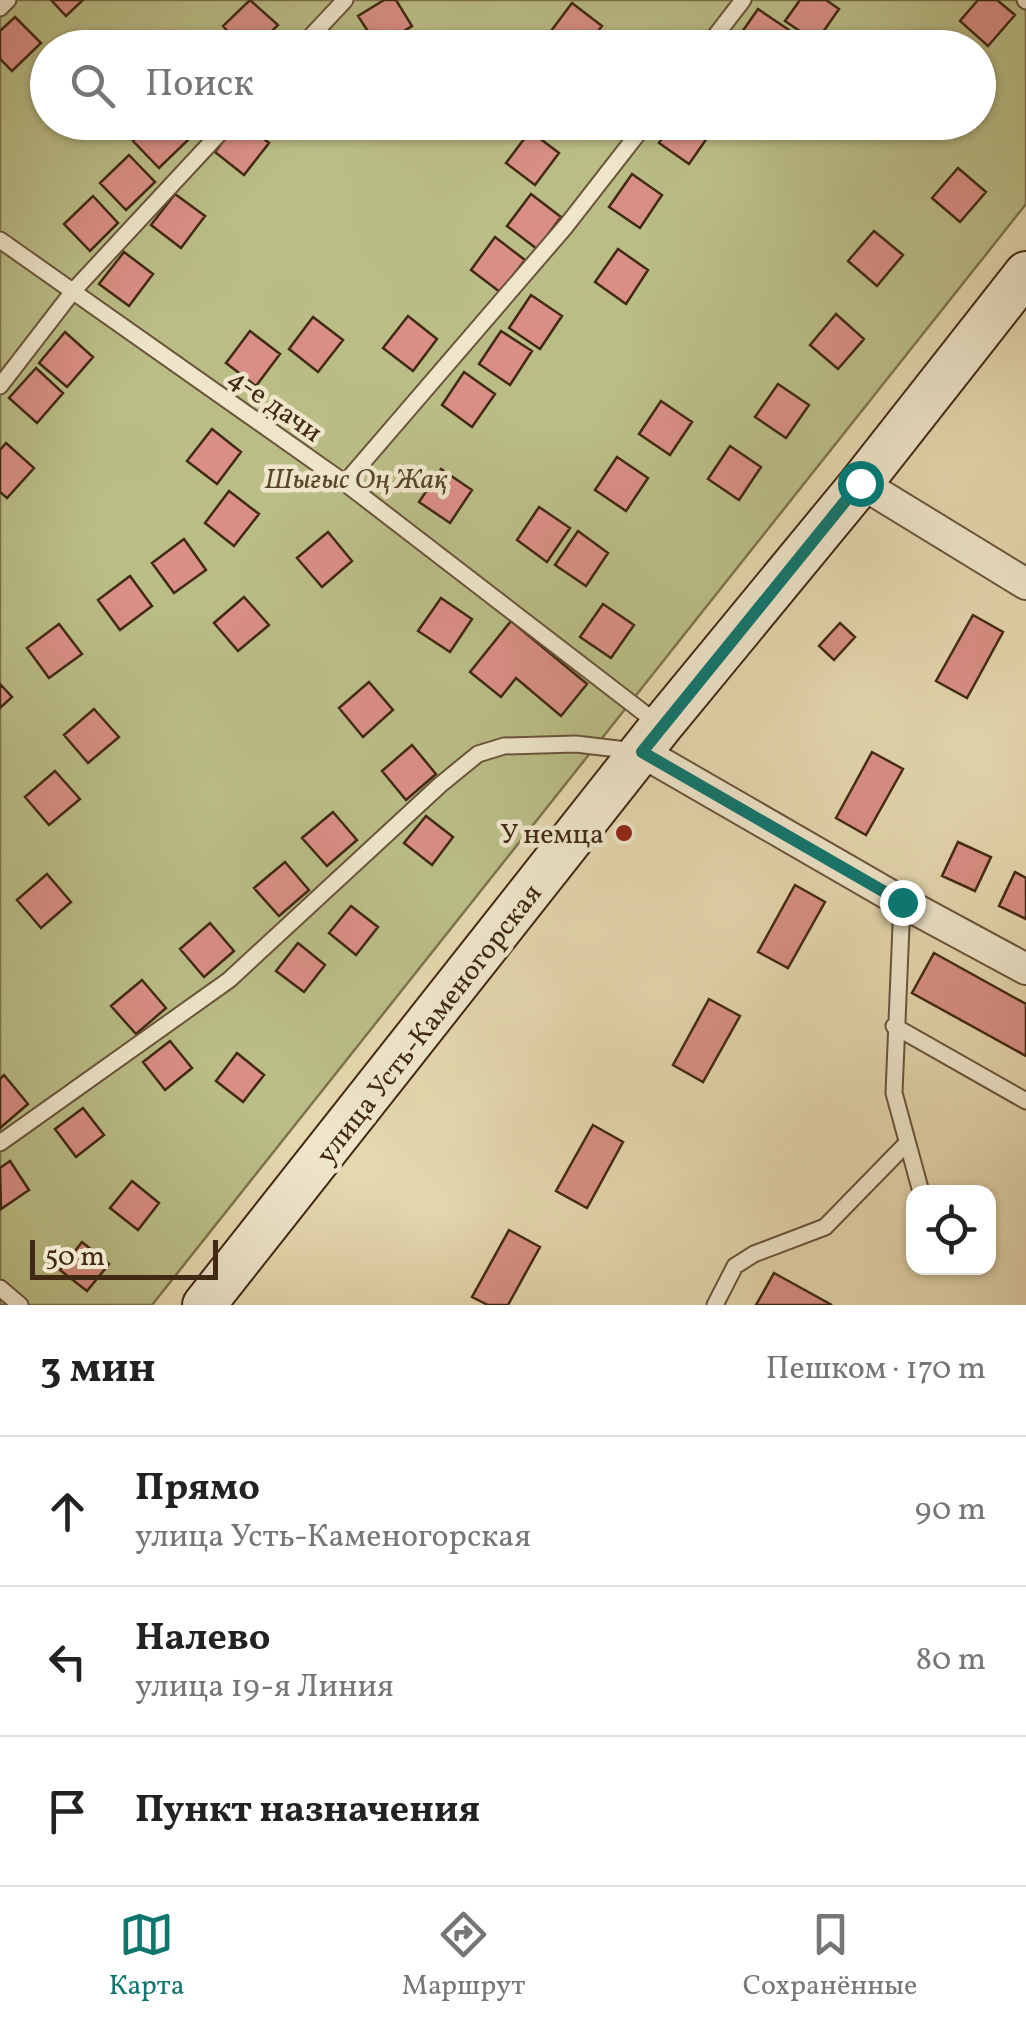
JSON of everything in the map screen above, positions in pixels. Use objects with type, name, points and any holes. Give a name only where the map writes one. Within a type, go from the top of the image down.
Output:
[{"type":"street","name":"улица Усть-Каменогорская","points":[[204,1305],[1026,273]]},
{"type":"street","points":[[860,483],[1026,584]]},
{"type":"street","points":[[652,739],[902,902],[1026,969]]},
{"type":"lane","points":[[0,8],[8,0]]},
{"type":"lane","points":[[316,30],[344,0]]},
{"type":"lane","points":[[720,30],[743,0]]},
{"type":"lane","points":[[0,386],[74,290],[213,140]]},
{"type":"lane","points":[[345,483],[566,226],[634,140]]},
{"type":"lane","name":"4-е дачи","points":[[0,240],[345,483],[652,739]]},
{"type":"lane","points":[[0,1142],[229,980],[478,754],[504,746],[652,739]]},
{"type":"lane","points":[[902,902],[894,1093],[919,1185]]},
{"type":"lane","points":[[894,1026],[1026,1101]]},
{"type":"lane","points":[[715,1305],[735,1266],[754,1254],[825,1227],[907,1142]]},
{"type":"lane","points":[[0,1288],[20,1305]]},
{"type":"green space","name":"Шығыс Оң Жақ","points":[[0,0],[1026,0],[1026,204],[152,1305],[0,1305]]},
{"type":"building","points":[[51,0],[83,0],[66,16]]},
{"type":"building","points":[[250,0],[278,25],[273,30],[227,30],[223,26]]},
{"type":"building","points":[[384,0],[396,0],[412,26],[406,30],[367,30],[358,16]]},
{"type":"building","points":[[800,0],[826,0],[839,9],[824,30],[798,30],[785,21]]},
{"type":"building","points":[[978,0],[997,0],[1015,15],[996,37],[996,30],[970,30],[960,21]]},
{"type":"building","points":[[572,3],[602,26],[599,30],[552,30]]},
{"type":"building","points":[[758,9],[789,30],[743,30]]},
{"type":"building","points":[[15,17],[30,32],[30,54],[12,71],[0,59],[0,31]]},
{"type":"building","points":[[134,140],[188,140],[159,168]]},
{"type":"building","points":[[224,140],[269,143],[244,175],[215,152]]},
{"type":"building","points":[[523,140],[542,140],[559,153],[535,185],[506,163]]},
{"type":"building","points":[[661,140],[706,140],[689,164],[659,143]]},
{"type":"building","points":[[129,155],[155,182],[126,210],[100,183]]},
{"type":"building","points":[[958,168],[986,192],[960,222],[932,198]]},
{"type":"building","points":[[632,174],[662,195],[640,228],[609,207]]},
{"type":"building","points":[[175,194],[205,216],[181,248],[151,225]]},
{"type":"building","points":[[531,194],[561,217],[537,249],[507,226]]},
{"type":"building","points":[[93,196],[118,223],[90,251],[64,224]]},
{"type":"building","points":[[874,231],[903,255],[877,286],[848,261]]},
{"type":"building","points":[[495,237],[525,260],[500,292],[471,270]]},
{"type":"building","points":[[618,249],[648,270],[626,304],[595,282]]},
{"type":"building","points":[[124,252],[153,274],[129,306],[99,284]]},
{"type":"building","points":[[531,295],[562,316],[540,349],[509,328]]},
{"type":"building","points":[[836,314],[864,339],[838,369],[810,345]]},
{"type":"building","points":[[408,316],[437,339],[413,371],[383,348]]},
{"type":"building","points":[[313,317],[343,340],[318,372],[289,349]]},
{"type":"building","points":[[250,331],[280,354],[256,386],[226,363]]},
{"type":"building","points":[[501,331],[532,351],[510,385],[479,364]]},
{"type":"building","points":[[65,332],[93,357],[67,387],[39,363]]},
{"type":"building","points":[[36,368],[63,393],[37,423],[9,398]]},
{"type":"building","points":[[464,372],[495,394],[472,427],[442,405]]},
{"type":"building","points":[[778,384],[809,405],[786,438],[755,417]]},
{"type":"building","points":[[661,401],[692,422],[670,455],[639,434]]},
{"type":"building","points":[[212,429],[241,452],[217,484],[187,461]]},
{"type":"building","points":[[6,443],[34,468],[7,498],[0,492],[0,450]]},
{"type":"building","points":[[730,446],[761,467],[739,500],[708,479]]},
{"type":"building","points":[[617,457],[648,478],[626,511],[595,490]]},
{"type":"building","points":[[441,469],[472,490],[450,523],[419,502]]},
{"type":"building","points":[[229,491],[259,514],[234,546],[205,523]]},
{"type":"building","points":[[539,507],[570,528],[547,562],[517,540]]},
{"type":"building","points":[[578,531],[608,553],[586,586],[555,565]]},
{"type":"building","points":[[328,532],[352,561],[322,587],[297,558]]},
{"type":"building","points":[[184,539],[206,570],[174,593],[152,563]]},
{"type":"building","points":[[130,576],[152,606],[120,630],[98,600]]},
{"type":"building","points":[[244,597],[269,625],[238,651],[214,623]]},
{"type":"building","points":[[441,598],[472,619],[450,652],[418,631]]},
{"type":"building","points":[[603,604],[634,625],[611,658],[580,637]]},
{"type":"building","points":[[973,615],[1003,632],[967,698],[936,681]]},
{"type":"building","points":[[511,621],[587,684],[561,716],[516,678],[501,697],[470,672]]},
{"type":"building","points":[[840,623],[855,637],[834,660],[819,646]]},
{"type":"building","points":[[59,624],[82,654],[49,678],[27,648]]},
{"type":"building","points":[[369,682],[393,710],[363,737],[339,708]]},
{"type":"building","points":[[0,684],[12,697],[0,708]]},
{"type":"building","points":[[94,709],[119,737],[88,763],[64,735]]},
{"type":"building","points":[[412,745],[436,774],[406,800],[382,771]]},
{"type":"building","points":[[872,752],[903,769],[866,835],[836,818]]},
{"type":"building","points":[[55,771],[80,799],[49,825],[25,797]]},
{"type":"building","points":[[333,812],[357,840],[327,866],[302,838]]},
{"type":"building","points":[[426,816],[453,837],[432,865],[404,843]]},
{"type":"building","points":[[958,842],[991,857],[975,891],[942,876]]},
{"type":"building","points":[[285,862],[309,890],[279,916],[254,888]]},
{"type":"building","points":[[1015,872],[1026,878],[1026,919],[999,906]]},
{"type":"building","points":[[47,874],[71,902],[41,928],[17,900]]},
{"type":"building","points":[[795,885],[825,902],[788,968],[758,952]]},
{"type":"building","points":[[351,906],[378,927],[356,955],[329,933]]},
{"type":"building","points":[[210,923],[234,951],[204,977],[180,949]]},
{"type":"building","points":[[298,943],[325,965],[304,992],[276,971]]},
{"type":"building","points":[[934,953],[1026,1004],[1026,1056],[912,993]]},
{"type":"building","points":[[142,980],[166,1008],[136,1034],[111,1006]]},
{"type":"building","points":[[709,999],[740,1016],[703,1082],[673,1065]]},
{"type":"building","points":[[170,1041],[192,1068],[165,1090],[143,1062]]},
{"type":"building","points":[[237,1053],[264,1075],[243,1102],[216,1081]]},
{"type":"building","points":[[4,1075],[28,1104],[0,1128],[0,1079]]},
{"type":"building","points":[[83,1108],[104,1135],[76,1157],[55,1129]]},
{"type":"building","points":[[593,1125],[623,1142],[587,1208],[556,1191]]},
{"type":"building","points":[[10,1161],[29,1190],[1,1209],[0,1168]]},
{"type":"building","points":[[132,1181],[159,1203],[138,1230],[110,1208]]},
{"type":"building","points":[[509,1230],[540,1247],[508,1305],[488,1305],[472,1297]]},
{"type":"building","points":[[82,1242],[109,1264],[87,1291],[60,1270]]},
{"type":"building","points":[[774,1273],[832,1305],[756,1305]]},
{"type":"place","name":"У немца","points":[[624,833]]},
{"type":"route","points":[[860,483],[642,752],[902,902]]}]
